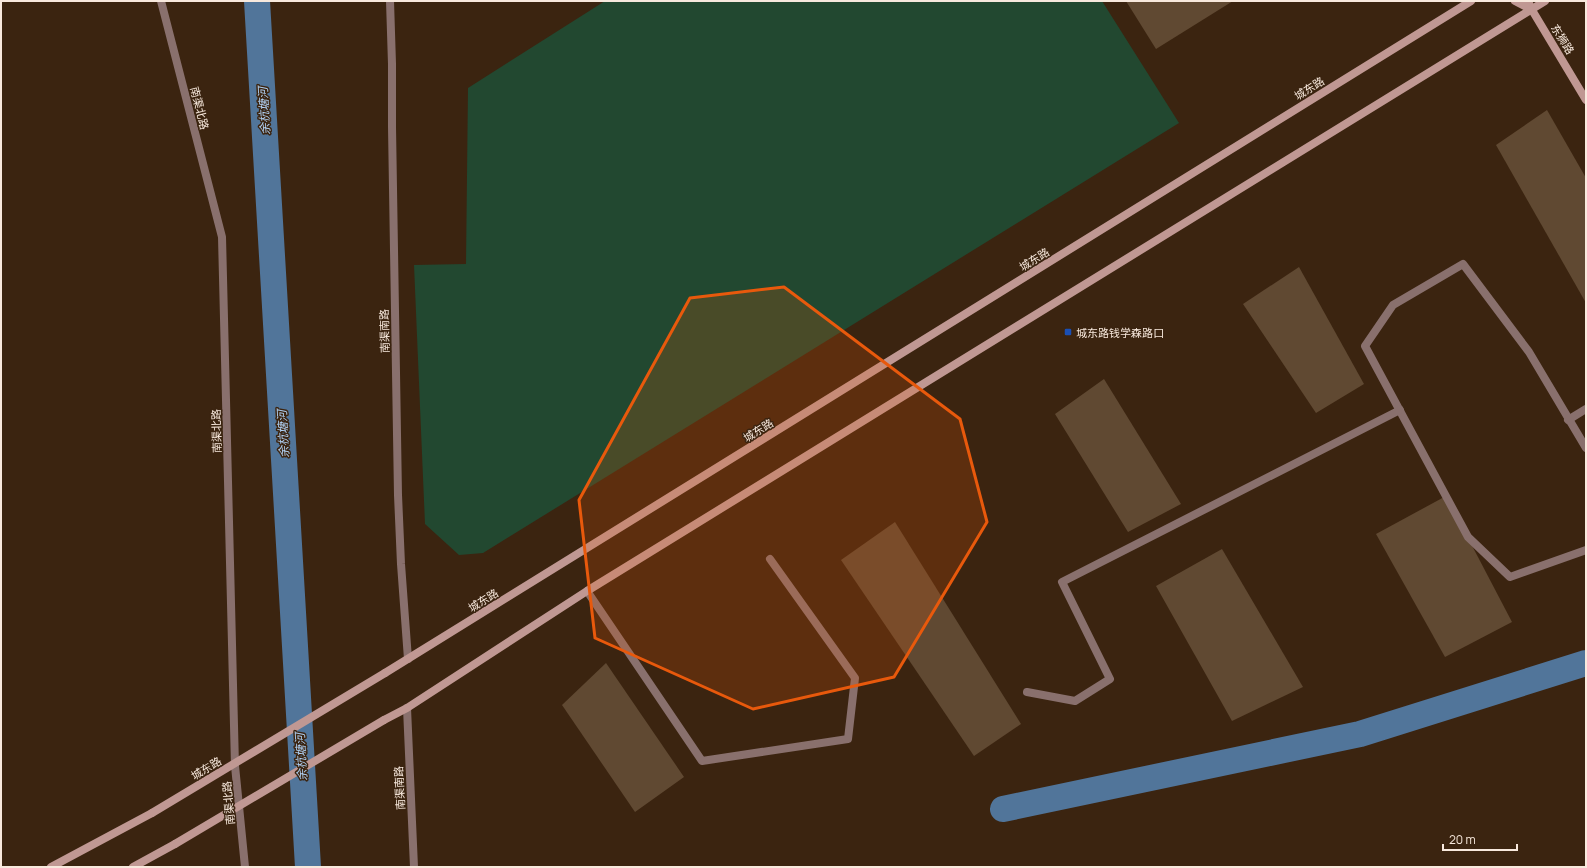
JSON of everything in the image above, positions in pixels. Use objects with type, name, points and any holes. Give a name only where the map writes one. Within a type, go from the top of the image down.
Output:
[{"type":"street","name":"南渠北路","points":[[161,1],[222,237],[235,766],[245,867]]},
{"type":"street","name":"南渠南路","points":[[390,1],[398,496],[408,659]]},
{"type":"street","name":"城东路","points":[[51,867],[152,813],[385,674],[1471,1]]},
{"type":"street","points":[[1516,1],[1532,10]]},
{"type":"street","name":"东狮路","points":[[1528,1],[1586,100]]},
{"type":"street","points":[[133,867],[407,708],[587,591],[1545,1]]},
{"type":"street","points":[[1586,448],[1529,352],[1463,264],[1393,305],[1366,346],[1468,538],[1510,577],[1586,550]]},
{"type":"street","points":[[1568,420],[1586,409]]},
{"type":"street","points":[[1027,692],[1075,701],[1110,678],[1062,582],[1400,410]]},
{"type":"street","points":[[587,591],[702,761],[848,739],[855,678],[770,559]]},
{"type":"street","name":"南渠南路","points":[[407,708],[414,867]]},
{"type":"highlighted area","points":[[784,287],[960,419],[987,522],[894,677],[753,709],[595,638],[579,500],[690,298]]},
{"type":"green space","points":[[605,1],[1102,1],[1179,123],[483,553],[459,555],[425,524],[414,265],[466,264],[468,88]]},
{"type":"building","points":[[1126,1],[1233,1],[1156,49]]},
{"type":"building","points":[[1547,110],[1586,178],[1586,303],[1496,145]]},
{"type":"building","points":[[1299,267],[1364,384],[1316,413],[1243,304]]},
{"type":"building","points":[[1104,379],[1181,504],[1128,532],[1055,414]]},
{"type":"building","points":[[1446,496],[1512,622],[1445,657],[1376,534]]},
{"type":"building","points":[[895,522],[1021,724],[974,756],[841,560]]},
{"type":"building","points":[[1222,549],[1303,687],[1232,721],[1156,586]]},
{"type":"building","points":[[606,663],[684,777],[635,812],[562,705]]},
{"type":"waterway","name":"余杭塘河","points":[[257,1],[308,867]]},
{"type":"waterway","points":[[1003,809],[1360,734],[1586,663]]},
{"type":"place","name":"城东路钱学森路口","points":[[1068,332]]}]
